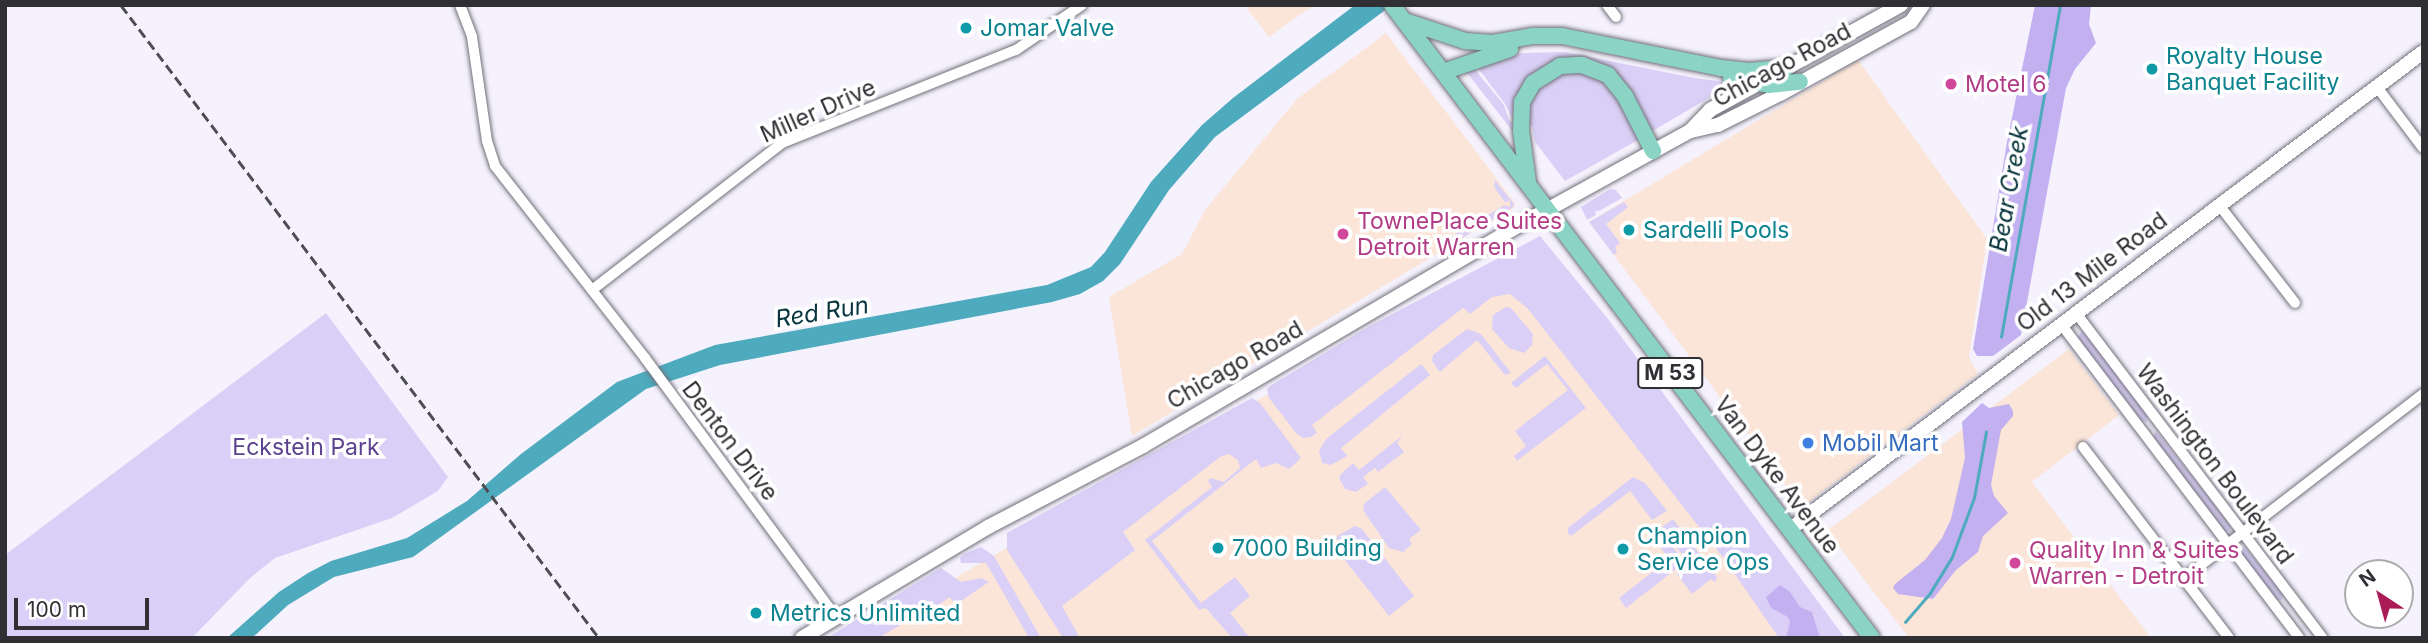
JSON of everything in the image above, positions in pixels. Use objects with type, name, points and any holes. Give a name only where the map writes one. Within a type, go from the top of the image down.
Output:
[{"type":"main road","name":"Van Dyke Avenue","points":[[1392,5],[1872,638]]},
{"type":"main road","name":"Chicago Road","points":[[1690,131],[1710,110],[1901,5]]},
{"type":"main road","name":"Chicago Road","points":[[802,638],[988,527],[1143,446],[1548,209],[1690,131],[1718,125],[1911,22],[1923,5]]},
{"type":"main road","points":[[1405,21],[1465,41],[1493,43],[1533,36],[1562,36],[1721,68],[1757,71],[1786,68]]},
{"type":"main road","points":[[1443,72],[1513,48],[1552,44],[1757,83],[1800,82]]},
{"type":"main road","name":"Old 13 Mile Road","points":[[1789,530],[2423,52]]},
{"type":"main road","points":[[1529,184],[1521,131],[1522,103],[1533,83],[1560,66],[1583,65],[1608,75],[1625,96],[1653,151]]},
{"type":"street","name":"Denton Drive","points":[[460,5],[472,37],[487,141],[495,166],[645,358],[835,616]]},
{"type":"street","name":"Miller Drive","points":[[592,290],[782,143],[1016,50],[1082,5]]},
{"type":"street","points":[[1607,5],[1616,17]]},
{"type":"street","points":[[2376,87],[2423,148]]},
{"type":"street","points":[[2220,205],[2295,303]]},
{"type":"street","name":"Washington Boulevard","points":[[2076,313],[2323,638]]},
{"type":"street","name":"Washington Boulevard","points":[[2060,324],[2299,638]]},
{"type":"street","points":[[2184,578],[2423,394]]},
{"type":"street","points":[[2084,447],[2229,638]]},
{"type":"shaded area","points":[[1244,5],[1314,5],[1269,37]]},
{"type":"shaded area","points":[[2035,5],[2091,5],[2089,24],[2096,43],[2075,69],[2066,88],[2021,335],[1993,356],[1977,356],[1973,349],[2007,142]]},
{"type":"shaded area","points":[[1386,33],[1515,203],[1514,208],[1132,436],[1109,297],[1182,254],[1205,210],[1297,99]]},
{"type":"shaded area","points":[[1858,60],[1987,239],[1969,357],[1978,374],[1802,507],[1589,222]]},
{"type":"shaded area","points":[[1539,240],[1845,638],[853,638],[1384,326]]},
{"type":"shaded area","points":[[2069,349],[2119,415],[2032,482],[2151,638],[1909,638],[1827,531]]},
{"type":"shaded area","points":[[1982,403],[1989,408],[2009,404],[2013,411],[2013,416],[2001,430],[1991,485],[1994,496],[2008,513],[1983,536],[1978,552],[1956,570],[1933,599],[1898,594],[1893,588],[1895,584],[1925,560],[1942,538],[1951,519],[1965,458],[1962,422]]},
{"type":"shaded area","points":[[1780,585],[1790,592],[1800,607],[1812,612],[1820,638],[1786,638],[1790,622],[1788,617],[1771,608],[1766,597]]},
{"type":"green space","points":[[1565,52],[1694,78],[1734,83],[1651,132],[1628,90],[1554,61],[1534,73],[1513,120],[1505,104],[1475,64],[1523,53]]},
{"type":"green space","points":[[1472,66],[1504,105],[1509,120],[1515,124],[1514,133],[1464,69]]},
{"type":"green space","points":[[1563,72],[1583,72],[1604,80],[1620,96],[1638,140],[1565,181],[1535,142],[1532,126],[1527,123],[1528,106],[1537,90]]},
{"type":"green space","points":[[1495,180],[1514,204],[1513,207],[1451,245],[1450,237],[1505,205],[1510,207],[1510,201],[1505,202],[1494,187]]},
{"type":"green space","points":[[1610,189],[1616,190],[1622,198],[1595,211],[1596,215],[1587,220],[1581,207]]},
{"type":"green space","points":[[1624,202],[1628,207],[1606,224],[1620,243],[1615,247],[1617,252],[1614,255],[1589,222]]},
{"type":"green space","points":[[1540,236],[1608,319],[1845,638],[1779,638],[1725,560],[1528,309],[1510,294],[1492,297],[1470,314],[1463,308],[1312,425],[1317,433],[1311,437],[1303,438],[1296,433],[1269,398],[1267,389],[1270,386],[1368,327]]},
{"type":"green space","points":[[1506,307],[1511,308],[1533,334],[1532,345],[1524,353],[1509,348],[1492,329],[1493,315]]},
{"type":"green space","name":"Eckstein Park","points":[[326,313],[448,477],[438,491],[392,518],[275,558],[250,578],[192,638],[5,638],[5,555]]},
{"type":"green space","points":[[1467,329],[1481,334],[1511,373],[1505,375],[1477,340],[1440,372],[1432,361],[1433,355]]},
{"type":"green space","points":[[2081,332],[2085,333],[2148,416],[2147,422],[2141,421],[2078,338]]},
{"type":"green space","points":[[1545,356],[1586,408],[1517,461],[1514,456],[1526,446],[1515,431],[1568,390],[1547,364],[1516,388],[1511,383]]},
{"type":"green space","points":[[1421,364],[1430,375],[1341,448],[1347,456],[1331,465],[1322,463],[1319,451],[1326,439]]},
{"type":"green space","points":[[1252,398],[1260,403],[1301,458],[1289,469],[1276,463],[1261,468],[1256,459],[1152,541],[1201,603],[1235,577],[1250,596],[1230,613],[1250,638],[1232,638],[1206,608],[1199,610],[1145,540],[1212,487],[1208,481],[1211,478],[1224,482],[1240,468],[1238,460],[1229,454],[1220,457],[1123,532],[1135,550],[1062,606],[1080,638],[1063,638],[1007,550],[1007,533]]},
{"type":"green space","points":[[2156,431],[2231,525],[2230,531],[2223,531],[2153,437]]},
{"type":"green space","points":[[1403,435],[1397,443],[1404,452],[1378,472],[1375,468],[1363,477],[1368,484],[1356,492],[1345,489],[1339,478],[1341,474],[1353,463],[1359,470]]},
{"type":"green space","points":[[1633,477],[1645,483],[1667,511],[1652,520],[1630,491],[1571,536],[1568,533],[1568,528]]},
{"type":"green space","points":[[1385,487],[1421,530],[1409,539],[1412,544],[1403,552],[1389,548],[1363,510],[1364,504]]},
{"type":"green space","points":[[1673,519],[1717,577],[1715,582],[1711,579],[1692,594],[1676,573],[1688,563],[1662,527]]},
{"type":"green space","points":[[1355,526],[1362,529],[1414,596],[1389,616],[1336,549],[1337,536]]},
{"type":"green space","points":[[1659,530],[1685,562],[1626,608],[1619,598],[1669,559],[1651,535]]},
{"type":"green space","points":[[2244,546],[2283,594],[2282,600],[2276,600],[2241,553]]},
{"type":"green space","points":[[981,547],[994,556],[1041,638],[1029,638],[986,563],[961,563],[960,558],[964,554]]},
{"type":"green space","points":[[941,568],[961,582],[981,578],[989,582],[955,605],[950,597],[925,614],[923,612],[878,638],[827,638]]},
{"type":"water","name":"Red Run","points":[[1355,5],[1392,5],[1215,137],[1169,190],[1120,264],[1103,281],[1080,294],[1052,302],[720,365],[646,389],[413,557],[334,577],[288,605],[252,638],[227,638],[279,592],[308,573],[331,561],[407,538],[467,501],[521,454],[617,382],[715,345],[1047,285],[1091,267],[1105,252],[1151,182],[1202,125],[1233,98]]},
{"type":"waterway","name":"Bear Creek","points":[[2001,337],[2060,5]]},
{"type":"waterway","name":"Bear Creek","points":[[1905,622],[1930,593],[1952,557],[1974,498],[1986,432]]},
{"type":"railway","points":[[121,5],[599,638]]},
{"type":"place","name":"Jomar Valve","points":[[966,28]]},
{"type":"place","name":"Royalty House Banquet Facility","points":[[2152,69]]},
{"type":"place","name":"Motel 6","points":[[1951,84]]},
{"type":"place","name":"Sardelli Pools","points":[[1629,230]]},
{"type":"place","name":"TownePlace Suites Detroit Warren","points":[[1343,234]]},
{"type":"place","name":"Mobil Mart","points":[[1808,443]]},
{"type":"place","name":"7000 Building","points":[[1218,548]]},
{"type":"place","name":"Champion Service Ops","points":[[1623,549]]},
{"type":"place","name":"Quality Inn & Suites Warren - Detroit","points":[[2015,563]]},
{"type":"place","name":"Metrics Unlimited","points":[[756,613]]}]
